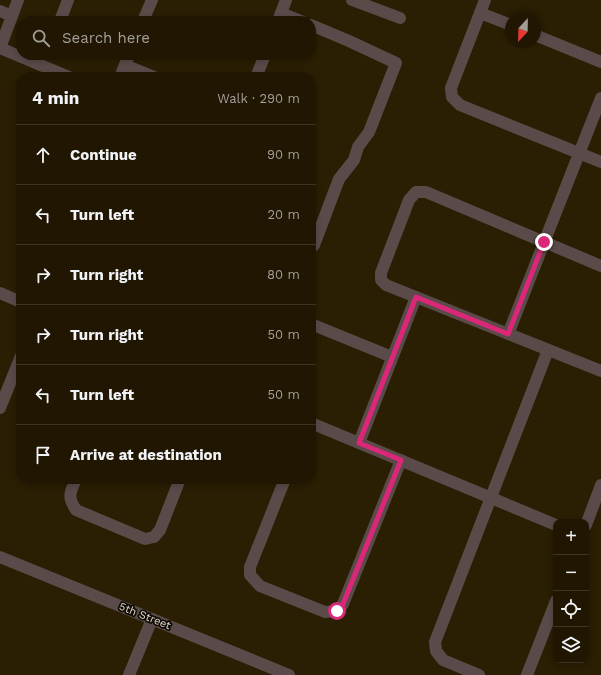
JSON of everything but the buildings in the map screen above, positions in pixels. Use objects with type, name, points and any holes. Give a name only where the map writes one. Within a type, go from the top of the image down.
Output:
[{"type":"street","points":[[16,54],[0,48],[18,0]]},
{"type":"street","points":[[62,16],[68,0]]},
{"type":"street","points":[[145,16],[152,0]]},
{"type":"street","points":[[280,16],[286,0]]},
{"type":"street","points":[[352,0],[400,18]]},
{"type":"street","points":[[486,0],[451,88],[452,97],[460,105],[601,162]]},
{"type":"street","points":[[0,11],[12,16]]},
{"type":"street","points":[[480,13],[505,23]]},
{"type":"street","points":[[316,27],[350,41],[396,63],[369,132],[358,147],[354,160],[339,179],[316,240]]},
{"type":"street","points":[[541,37],[601,62]]},
{"type":"street","points":[[30,60],[58,72]]},
{"type":"street","points":[[122,72],[127,60],[146,72]]},
{"type":"street","points":[[258,72],[263,60]]},
{"type":"street","points":[[508,334],[601,98]]},
{"type":"street","points":[[601,266],[426,192],[416,192],[409,200],[381,272],[381,280],[386,285],[601,371]]},
{"type":"street","points":[[0,293],[16,300]]},
{"type":"street","points":[[359,443],[416,297]]},
{"type":"street","points":[[316,326],[392,357]]},
{"type":"street","points":[[479,675],[443,660],[436,652],[435,642],[548,350]]},
{"type":"street","points":[[0,408],[16,368]]},
{"type":"street","points":[[316,425],[553,523]]},
{"type":"street","points":[[283,484],[250,567],[250,575],[260,586],[325,612],[337,611],[343,604],[401,460]]},
{"type":"street","points":[[74,484],[69,495],[70,502],[76,510],[145,539],[154,537],[160,530],[178,484]]},
{"type":"street","points":[[588,519],[601,485]]},
{"type":"street","name":"5th Street","points":[[0,557],[289,675]]},
{"type":"street","points":[[526,675],[553,608]]},
{"type":"street","points":[[128,675],[152,619]]},
{"type":"route","points":[[337,611],[343,604],[401,460],[359,443],[416,297],[508,334],[544,242]]}]
